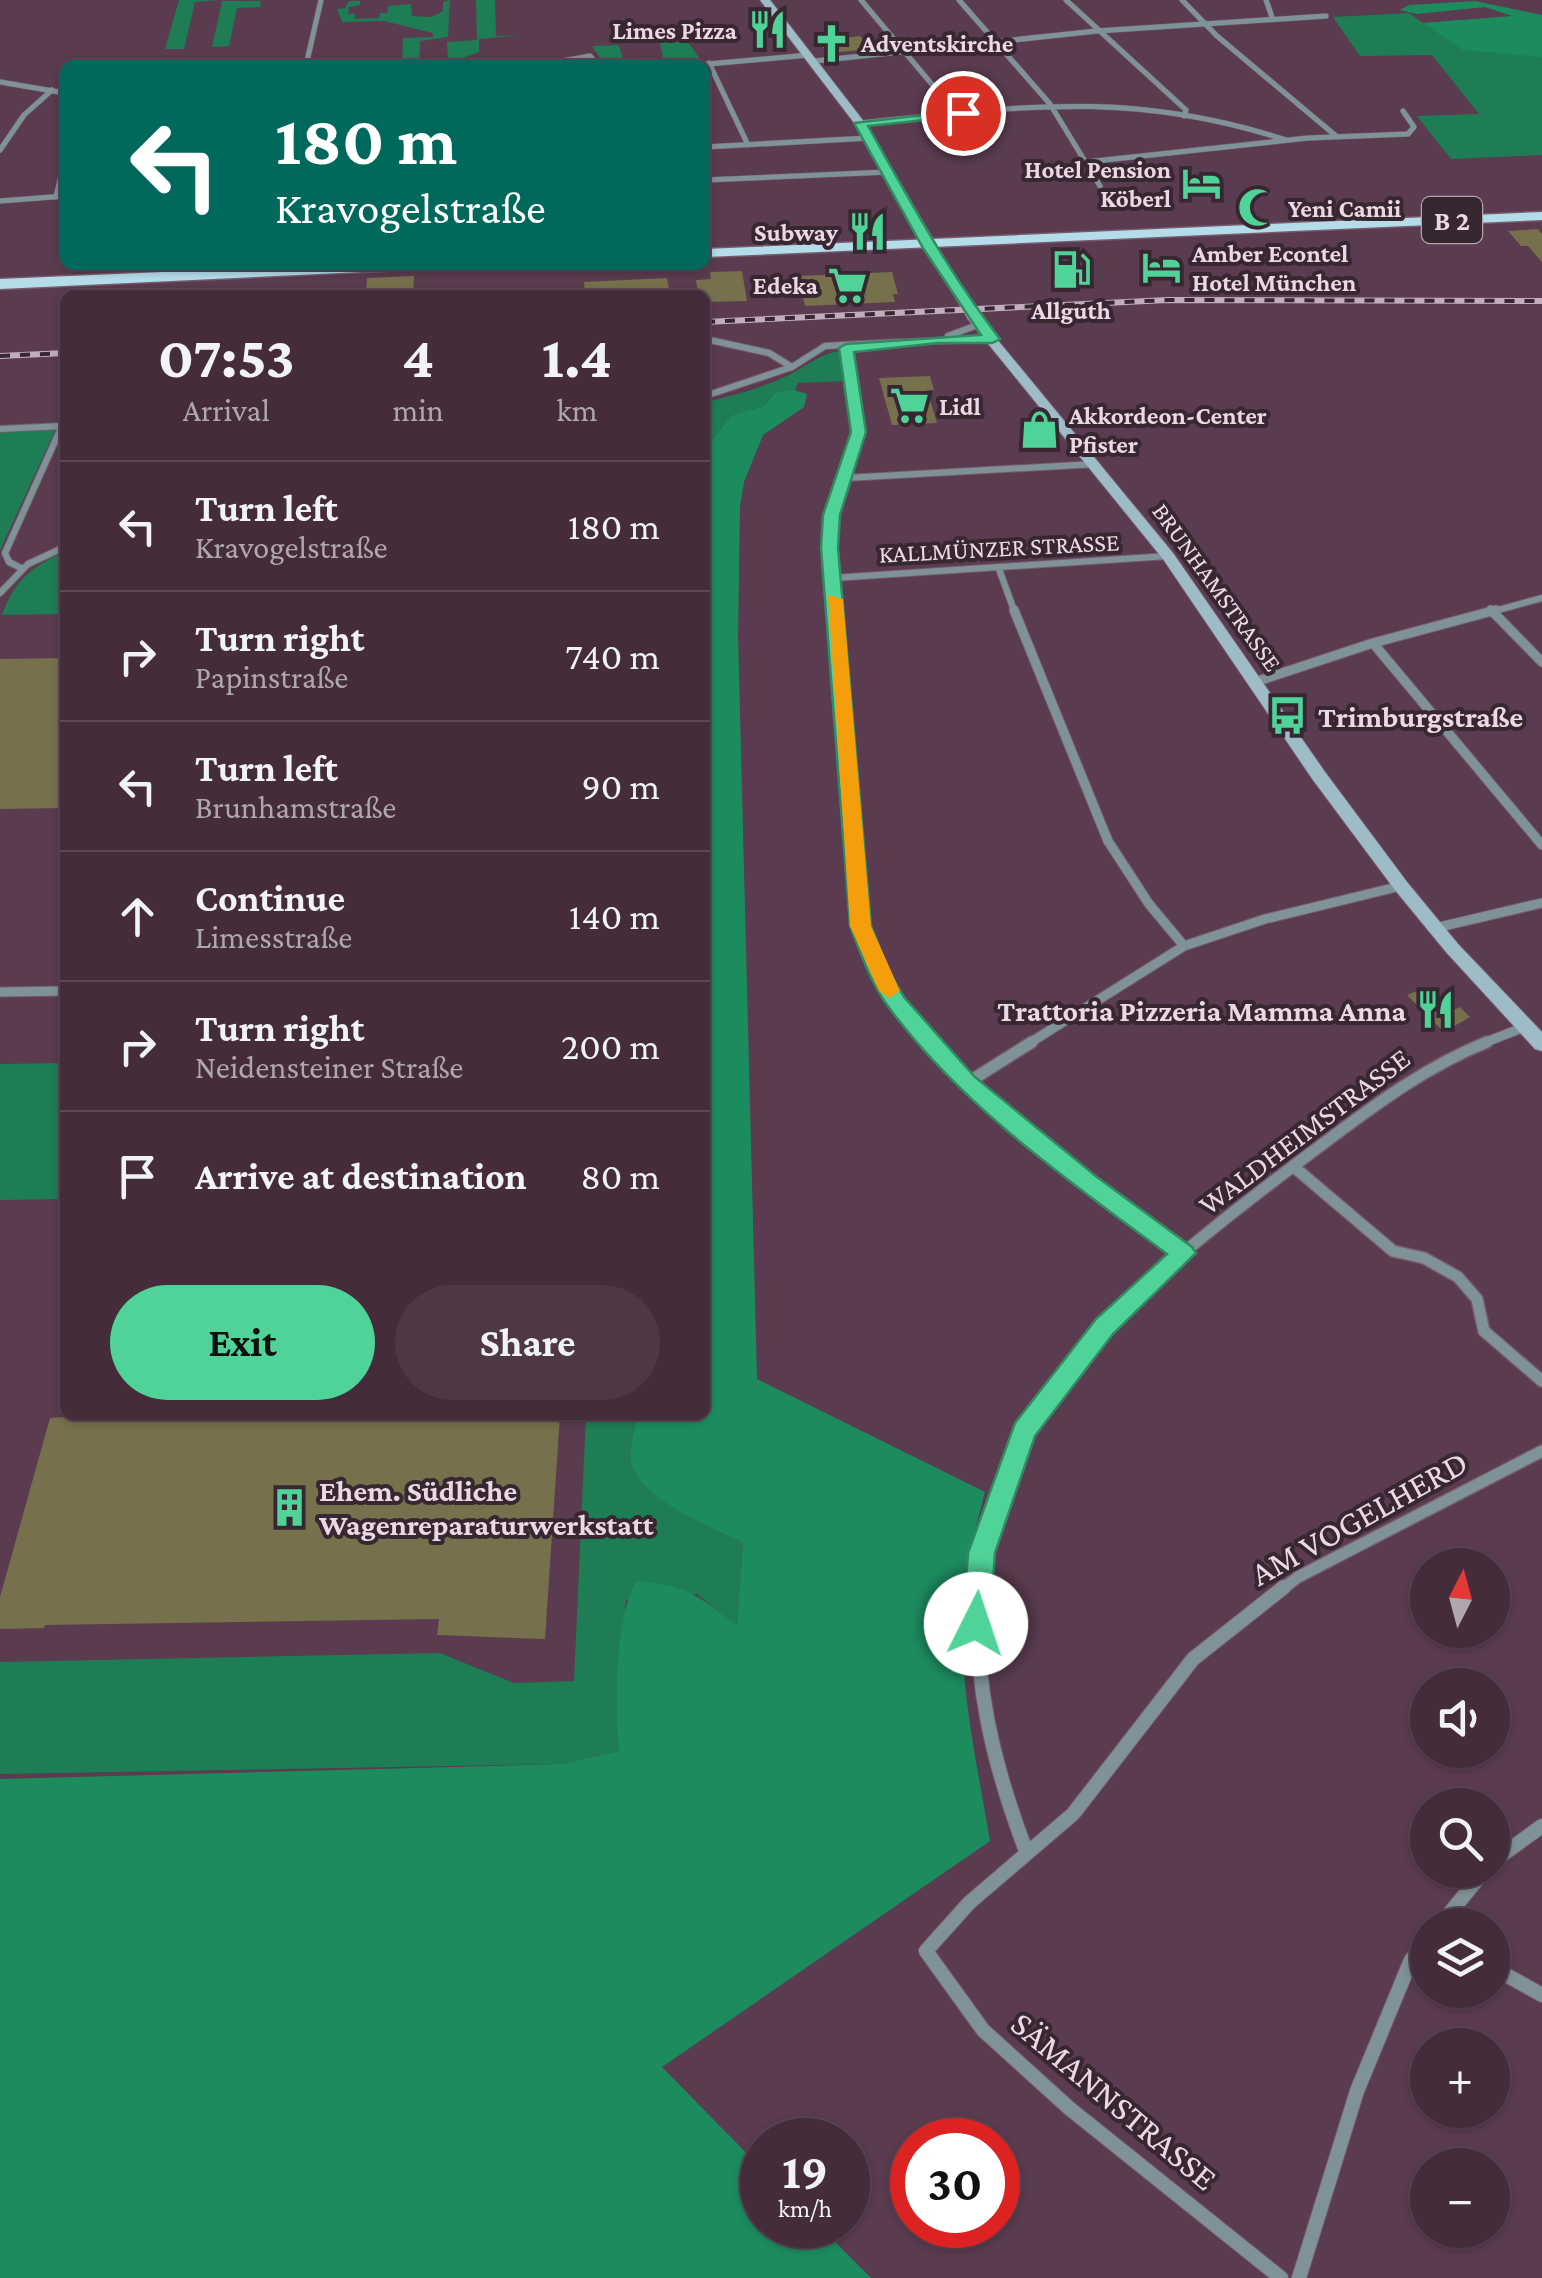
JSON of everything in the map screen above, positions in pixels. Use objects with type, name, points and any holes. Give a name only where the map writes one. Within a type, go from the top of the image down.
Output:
[{"type":"main road","name":"B 2","points":[[710,252],[1542,216]]},
{"type":"main road","points":[[0,284],[245,270]]},
{"type":"street","points":[[307,60],[321,0]]},
{"type":"street","name":"BRUNHAMSTRASSE","points":[[765,0],[870,138],[927,242],[980,324],[1168,556],[1319,776],[1401,886],[1542,1044]]},
{"type":"street","points":[[861,0],[956,114]]},
{"type":"street","points":[[959,0],[1050,104],[1100,186]]},
{"type":"street","points":[[1066,0],[1186,110],[1184,116]]},
{"type":"street","points":[[1182,0],[1202,22],[1336,136]]},
{"type":"street","points":[[1266,0],[1272,18]]},
{"type":"street","points":[[710,64],[906,50],[1098,30],[1326,16]]},
{"type":"street","points":[[568,60],[590,56],[594,60]]},
{"type":"street","points":[[710,65],[748,146]]},
{"type":"street","points":[[0,82],[60,92]]},
{"type":"street","points":[[0,150],[24,115],[52,90]]},
{"type":"street","points":[[860,123],[1050,104],[1092,104],[1184,116],[1286,140]]},
{"type":"street","points":[[1086,162],[1286,140],[1408,134],[1414,128],[1403,111]]},
{"type":"street","points":[[710,147],[870,138]]},
{"type":"street","points":[[710,180],[888,172]]},
{"type":"street","points":[[56,197],[60,180]]},
{"type":"street","points":[[0,201],[60,197]]},
{"type":"street","points":[[938,339],[980,324]]},
{"type":"street","points":[[710,394],[792,367],[834,344],[992,339]]},
{"type":"street","points":[[710,341],[769,353],[792,367]]},
{"type":"street","points":[[816,351],[882,343]]},
{"type":"street","points":[[846,348],[859,432],[832,515],[833,578],[860,926],[896,1002],[967,1083],[1089,1183],[1184,1253]]},
{"type":"street","points":[[0,428],[60,422]]},
{"type":"street","points":[[21,568],[9,562],[5,554],[60,429]]},
{"type":"street","points":[[846,478],[1096,464]]},
{"type":"street","points":[[0,594],[8,579],[21,568],[60,549]]},
{"type":"street","name":"KALLMÜNZER STRASSE","points":[[833,578],[1168,556]]},
{"type":"street","points":[[999,568],[1028,650],[1108,841],[1149,904],[1184,946]]},
{"type":"street","points":[[1255,682],[1373,643],[1542,598]]},
{"type":"street","points":[[1490,609],[1542,662]]},
{"type":"street","points":[[1373,643],[1542,846]]},
{"type":"street","points":[[967,1083],[1184,946],[1265,919],[1401,886]]},
{"type":"street","points":[[1435,928],[1542,903]]},
{"type":"street","points":[[0,992],[60,991]]},
{"type":"street","name":"WALDHEIMSTRASSE","points":[[1026,1851],[1006,1805],[979,1701],[976,1624],[982,1553],[1024,1431],[1104,1326],[1184,1253],[1414,1076],[1526,1026]]},
{"type":"street","points":[[1294,1167],[1393,1251],[1424,1258],[1458,1277],[1477,1299],[1484,1331],[1542,1381]]},
{"type":"street","name":"AM VOGELHERD","points":[[926,1951],[969,1903],[1073,1814],[1193,1659],[1244,1617],[1298,1577],[1542,1451]]},
{"type":"street","points":[[1510,1849],[1542,1826]]},
{"type":"street","points":[[1454,1908],[1470,1888]]},
{"type":"street","name":"SÄMANNSTRASSE","points":[[926,1951],[984,2030],[1069,2108],[1281,2278]]},
{"type":"street","points":[[1298,2278],[1357,2092],[1410,1962]]},
{"type":"street","points":[[1510,1977],[1542,1995]]},
{"type":"green space","points":[[179,0],[218,0],[195,2],[184,49],[165,49]]},
{"type":"green space","points":[[450,0],[448,37],[420,41],[419,60],[402,60],[403,38],[433,37],[433,33],[384,21],[342,22],[337,9],[345,8],[349,1],[360,1],[360,5],[349,7],[348,14],[355,14],[355,19],[379,18],[380,13],[387,13],[388,6],[411,4],[412,16],[431,17],[443,11],[443,2]]},
{"type":"green space","points":[[476,0],[495,0],[496,36],[521,35],[479,39],[479,52],[448,60],[447,42],[477,40]]},
{"type":"green space","points":[[222,1],[261,1],[260,7],[237,8],[229,46],[212,47]]},
{"type":"green space","points":[[1475,1],[1542,15],[1542,57],[1463,50],[1423,23],[1512,16],[1485,7],[1417,14],[1400,10],[1409,5]]},
{"type":"green space","points":[[1409,13],[1423,23],[1542,15],[1542,155],[1451,159],[1417,116],[1479,114],[1432,55],[1360,56],[1333,17]]},
{"type":"green space","points":[[688,42],[701,60],[623,60],[663,58],[660,43]]},
{"type":"green space","points":[[619,45],[623,60],[602,60],[592,46]]},
{"type":"green space","points":[[839,351],[846,381],[798,383],[795,390],[776,392],[764,406],[732,415],[710,442],[710,401],[769,384]]},
{"type":"green space","points":[[793,390],[807,394],[804,407],[763,435],[744,482],[740,507],[738,635],[757,1379],[985,1492],[966,1572],[962,1648],[967,1704],[990,1841],[662,2067],[740,2147],[740,2248],[841,2248],[871,2278],[0,2278],[0,1779],[562,1764],[619,1751],[620,1640],[636,1581],[692,1594],[737,1625],[743,1543],[661,1500],[637,1476],[630,1451],[636,1420],[710,1420],[710,442],[732,415],[764,406],[776,392]]},
{"type":"green space","points":[[58,424],[2,546],[0,550],[0,427]]},
{"type":"green space","points":[[60,554],[60,614],[2,615],[12,593],[43,563]]},
{"type":"green space","points":[[60,1063],[60,1199],[0,1200],[0,1064]]},
{"type":"green space","points":[[586,1420],[636,1420],[630,1457],[647,1488],[678,1510],[743,1543],[737,1627],[697,1594],[626,1600],[620,1666],[620,1751],[562,1764],[0,1774],[0,1662],[440,1653],[514,1683],[574,1681]]},
{"type":"building","points":[[860,36],[872,49],[828,53],[817,41]]},
{"type":"building","points":[[1538,229],[1542,234],[1542,262],[1508,231]]},
{"type":"building","points":[[742,271],[747,301],[710,302],[710,290],[697,290],[696,280],[711,279],[710,272]]},
{"type":"building","name":"Edeka","points":[[892,272],[898,294],[893,294],[895,302],[805,306],[798,276]]},
{"type":"building","points":[[414,276],[413,290],[366,290],[367,278]]},
{"type":"building","points":[[667,278],[669,290],[585,290],[584,282]]},
{"type":"building","name":"Lidl","points":[[930,376],[934,390],[927,390],[937,423],[892,425],[879,378]]},
{"type":"building","points":[[60,658],[60,808],[0,809],[0,659]]},
{"type":"building","name":"Trattoria Pizzeria Mamma Anna","points":[[1427,987],[1450,1011],[1460,1007],[1470,1017],[1444,1032],[1407,995]]},
{"type":"building","name":"Ehem. Südliche Wagenreparaturwerkstatt","points":[[50,1418],[560,1420],[545,1639],[437,1635],[439,1619],[0,1629],[0,1597]]},
{"type":"railway","points":[[710,322],[1168,300],[1542,301]]},
{"type":"railway","points":[[0,356],[60,353]]},
{"type":"slow traffic","points":[[834,599],[860,926],[889,991]]},
{"type":"place","name":"Limes Pizza","points":[[767,30]]},
{"type":"place","name":"Adventskirche","points":[[831,43]]},
{"type":"place","name":"Hotel Pension Köberl","points":[[1201,183]]},
{"type":"place","name":"Yeni Camii","points":[[1258,208]]},
{"type":"place","name":"Subway","points":[[868,232]]},
{"type":"place","name":"Amber Econtel Hotel München","points":[[1162,267]]},
{"type":"place","name":"Allguth","points":[[1071,269]]},
{"type":"place","name":"Edeka","points":[[848,285]]},
{"type":"place","name":"Lidl","points":[[909,406]]},
{"type":"place","name":"Akkordeon-Center Pfister","points":[[1039,429]]},
{"type":"place","name":"Trimburgstraße","points":[[1288,716]]},
{"type":"place","name":"Trattoria Pizzeria Mamma Anna","points":[[1436,1010]]},
{"type":"place","name":"Ehem. Südliche Wagenreparaturwerkstatt","points":[[289,1507]]},
{"type":"route","points":[[963,113],[860,123],[930,248],[992,339],[938,339],[846,348],[859,432],[832,515],[829,548],[860,926],[896,1002],[967,1083],[1089,1183],[1184,1253],[1104,1326],[1024,1431],[982,1553],[976,1624]]}]
